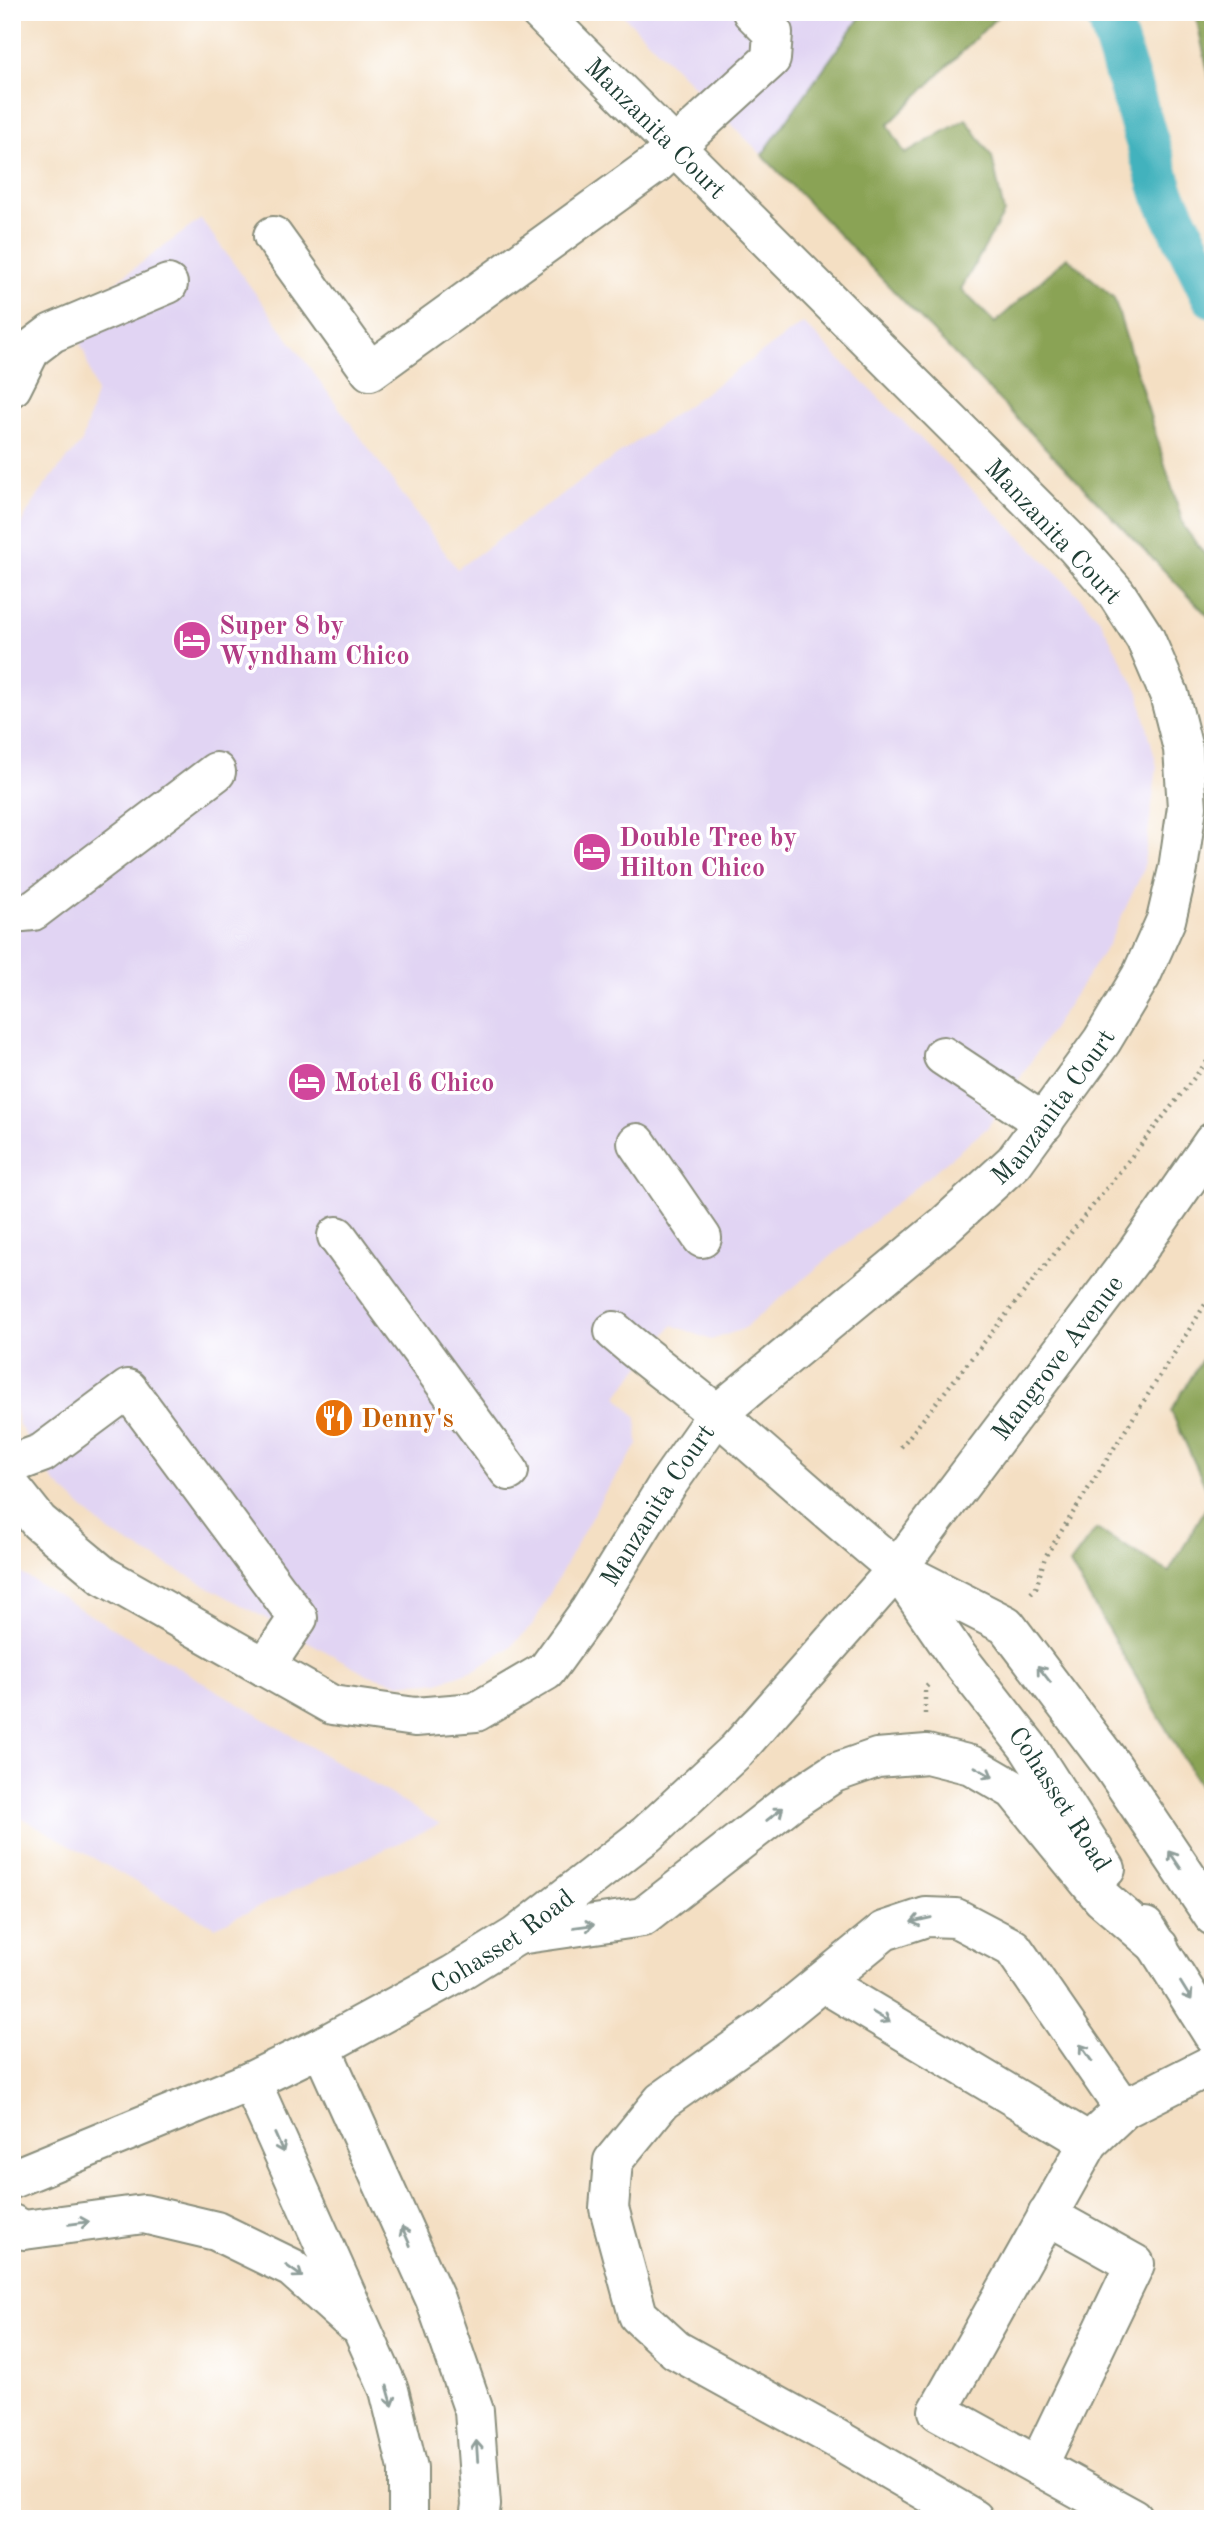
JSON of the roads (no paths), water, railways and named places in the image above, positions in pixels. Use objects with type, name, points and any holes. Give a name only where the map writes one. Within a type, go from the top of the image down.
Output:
[{"type":"main road","name":"Manzanita Court","points":[[12,1488],[39,1522],[104,1576],[332,1705],[415,1717],[475,1712],[546,1671],[590,1610],[667,1485],[717,1414],[979,1196],[1014,1162],[1102,1041],[1141,976],[1166,920],[1178,869],[1187,807],[1182,749],[1169,694],[1145,638],[1116,593],[1076,546],[540,12]]},
{"type":"main road","points":[[273,236],[370,371],[657,163],[771,59],[773,33],[752,12]]},
{"type":"main road","points":[[12,387],[31,349],[52,333],[168,284]]},
{"type":"main road","points":[[12,913],[33,911],[216,772]]},
{"type":"main road","points":[[943,1056],[1044,1122]]},
{"type":"main road","name":"Mangrove Avenue","points":[[897,1569],[1136,1253],[1213,1142]]},
{"type":"main road","points":[[637,1143],[702,1238]]},
{"type":"main road","points":[[337,1236],[509,1471]]},
{"type":"main road","points":[[614,1331],[649,1362],[717,1414],[827,1512],[897,1569],[1006,1625],[1113,1767],[1213,1916]]},
{"type":"main road","points":[[12,1464],[42,1453],[128,1389],[298,1618],[265,1667]]},
{"type":"main road","name":"Cohasset Road","points":[[12,2179],[251,2081],[321,2047],[453,1975],[516,1936],[647,1833],[736,1751],[897,1569],[957,1656],[1028,1747],[1090,1846],[1159,1947],[1213,2035]]},
{"type":"main road","points":[[516,1936],[642,1917],[790,1802],[834,1773],[877,1758],[927,1754],[971,1765],[1014,1790],[1102,1898],[1159,1947]]},
{"type":"main road","points":[[974,2519],[676,2350],[638,2315],[609,2208],[613,2161],[662,2101],[769,2025],[884,1931],[926,1917],[956,1918],[1013,1948],[1125,2109]]},
{"type":"main road","points":[[822,1982],[1088,2142]]},
{"type":"main road","points":[[321,2047],[435,2299],[474,2411],[481,2505],[479,2519]]},
{"type":"main road","points":[[1134,2519],[937,2411],[1088,2142],[1125,2109],[1213,2064]]},
{"type":"main road","points":[[251,2081],[389,2390],[408,2468],[408,2519]]},
{"type":"main road","points":[[12,2224],[24,2230],[145,2214],[216,2231],[292,2268],[363,2333]]},
{"type":"main road","points":[[1038,2466],[1135,2264],[1047,2215]]},
{"type":"waterway","points":[[1107,12],[1163,193],[1213,296]]},
{"type":"place","name":"Super 8 by Wyndham Chico","points":[[192,640]]},
{"type":"place","name":"Double Tree by Hilton Chico","points":[[592,852]]},
{"type":"place","name":"Motel 6 Chico","points":[[307,1082]]},
{"type":"place","name":"Denny's","points":[[334,1418]]}]
